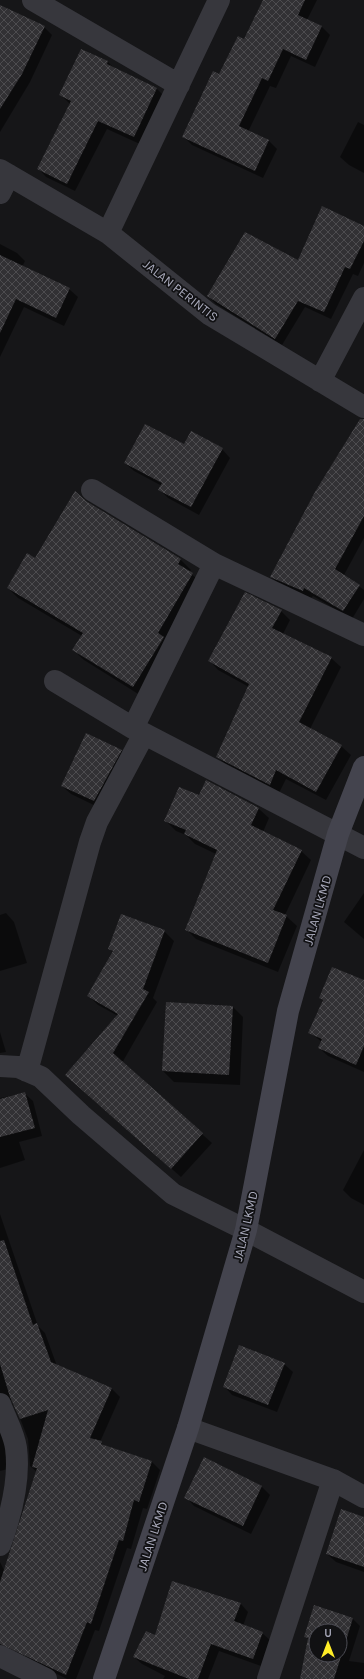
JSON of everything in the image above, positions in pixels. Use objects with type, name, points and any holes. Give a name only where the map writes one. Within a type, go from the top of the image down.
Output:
[{"type":"street","points":[[33,0],[179,85]]},
{"type":"street","points":[[108,233],[219,0]]},
{"type":"street","name":"JALAN PERINTIS","points":[[3,179],[108,233],[209,314],[364,407]]},
{"type":"street","points":[[320,381],[364,298]]},
{"type":"street","points":[[92,490],[214,564],[364,635]]},
{"type":"street","points":[[28,1071],[90,842],[97,822],[214,564]]},
{"type":"street","points":[[55,681],[138,731],[364,848]]},
{"type":"street","name":"JALAN LKMD","points":[[104,1679],[188,1428],[246,1230],[288,1011],[338,834],[364,766]]},
{"type":"street","points":[[0,1066],[18,1067],[41,1076],[81,1115],[173,1194],[246,1230],[364,1292]]},
{"type":"street","points":[[0,1404],[16,1446],[18,1469],[8,1524],[0,1545]]},
{"type":"street","points":[[188,1428],[333,1480],[364,1497]]},
{"type":"street","points":[[268,1679],[333,1480]]},
{"type":"street","points":[[0,1656],[46,1679]]},
{"type":"building","points":[[263,0],[305,0],[298,15],[322,26],[306,60],[283,49],[268,81],[262,78],[239,126],[269,140],[255,171],[182,137],[213,71],[219,74],[238,36],[244,39]]},
{"type":"building","points":[[0,5],[45,26],[22,74],[0,109]]},
{"type":"building","points":[[81,49],[108,61],[107,64],[157,88],[134,137],[98,121],[67,184],[37,169],[71,101],[59,95]]},
{"type":"building","points":[[322,206],[364,226],[364,241],[350,269],[345,267],[324,312],[298,301],[275,339],[207,296],[245,232],[298,260]]},
{"type":"building","points":[[0,255],[70,288],[56,318],[16,299],[0,333]]},
{"type":"building","points":[[360,419],[364,419],[364,516],[335,569],[360,585],[343,611],[304,588],[303,591],[270,577],[315,492]]},
{"type":"building","points":[[145,424],[184,444],[191,431],[223,448],[191,507],[158,490],[162,483],[124,463]]},
{"type":"building","points":[[75,491],[86,501],[181,559],[178,564],[193,573],[158,633],[164,637],[133,687],[72,650],[83,633],[7,588],[27,553],[35,558]]},
{"type":"building","points":[[245,592],[282,610],[272,628],[332,657],[299,722],[342,745],[316,792],[276,770],[270,785],[216,757],[249,684],[208,661]]},
{"type":"building","points":[[86,733],[122,750],[94,801],[61,786]]},
{"type":"building","points":[[206,780],[259,808],[251,825],[302,850],[273,910],[287,915],[268,963],[185,930],[217,850],[184,834],[186,830],[164,821],[179,787],[199,795]]},
{"type":"building","points":[[121,914],[165,930],[143,989],[149,992],[113,1053],[203,1133],[171,1169],[65,1075],[118,1014],[87,996],[113,951],[108,949]]},
{"type":"building","points":[[332,967],[364,980],[364,1046],[356,1065],[318,1048],[322,1039],[308,1033],[323,1000],[319,998]]},
{"type":"building","points":[[166,1002],[233,1006],[229,1075],[162,1071]]},
{"type":"building","points":[[25,1092],[35,1128],[0,1137],[0,1099]]},
{"type":"building","points":[[4,1240],[33,1325],[37,1323],[51,1362],[112,1388],[90,1438],[102,1441],[101,1444],[152,1461],[139,1502],[134,1500],[123,1541],[119,1540],[91,1624],[87,1622],[66,1675],[0,1644],[0,1582],[37,1468],[32,1467],[48,1410],[20,1419],[10,1397],[0,1364],[0,1241]]},
{"type":"building","points":[[239,1345],[285,1363],[268,1405],[223,1387]]},
{"type":"building","points":[[204,1457],[262,1486],[243,1526],[184,1498]]},
{"type":"building","points":[[341,1509],[364,1517],[364,1567],[326,1554]]},
{"type":"building","points":[[172,1581],[241,1603],[234,1621],[263,1632],[253,1659],[211,1644],[198,1679],[189,1679],[133,1657],[146,1631],[155,1635]]},
{"type":"building","points":[[314,1605],[353,1618],[348,1634],[348,1623],[308,1623]]},
{"type":"building","points":[[308,1624],[308,1638],[304,1637]]},
{"type":"building","points":[[308,1638],[308,1663],[339,1663],[334,1679],[300,1679]]}]
